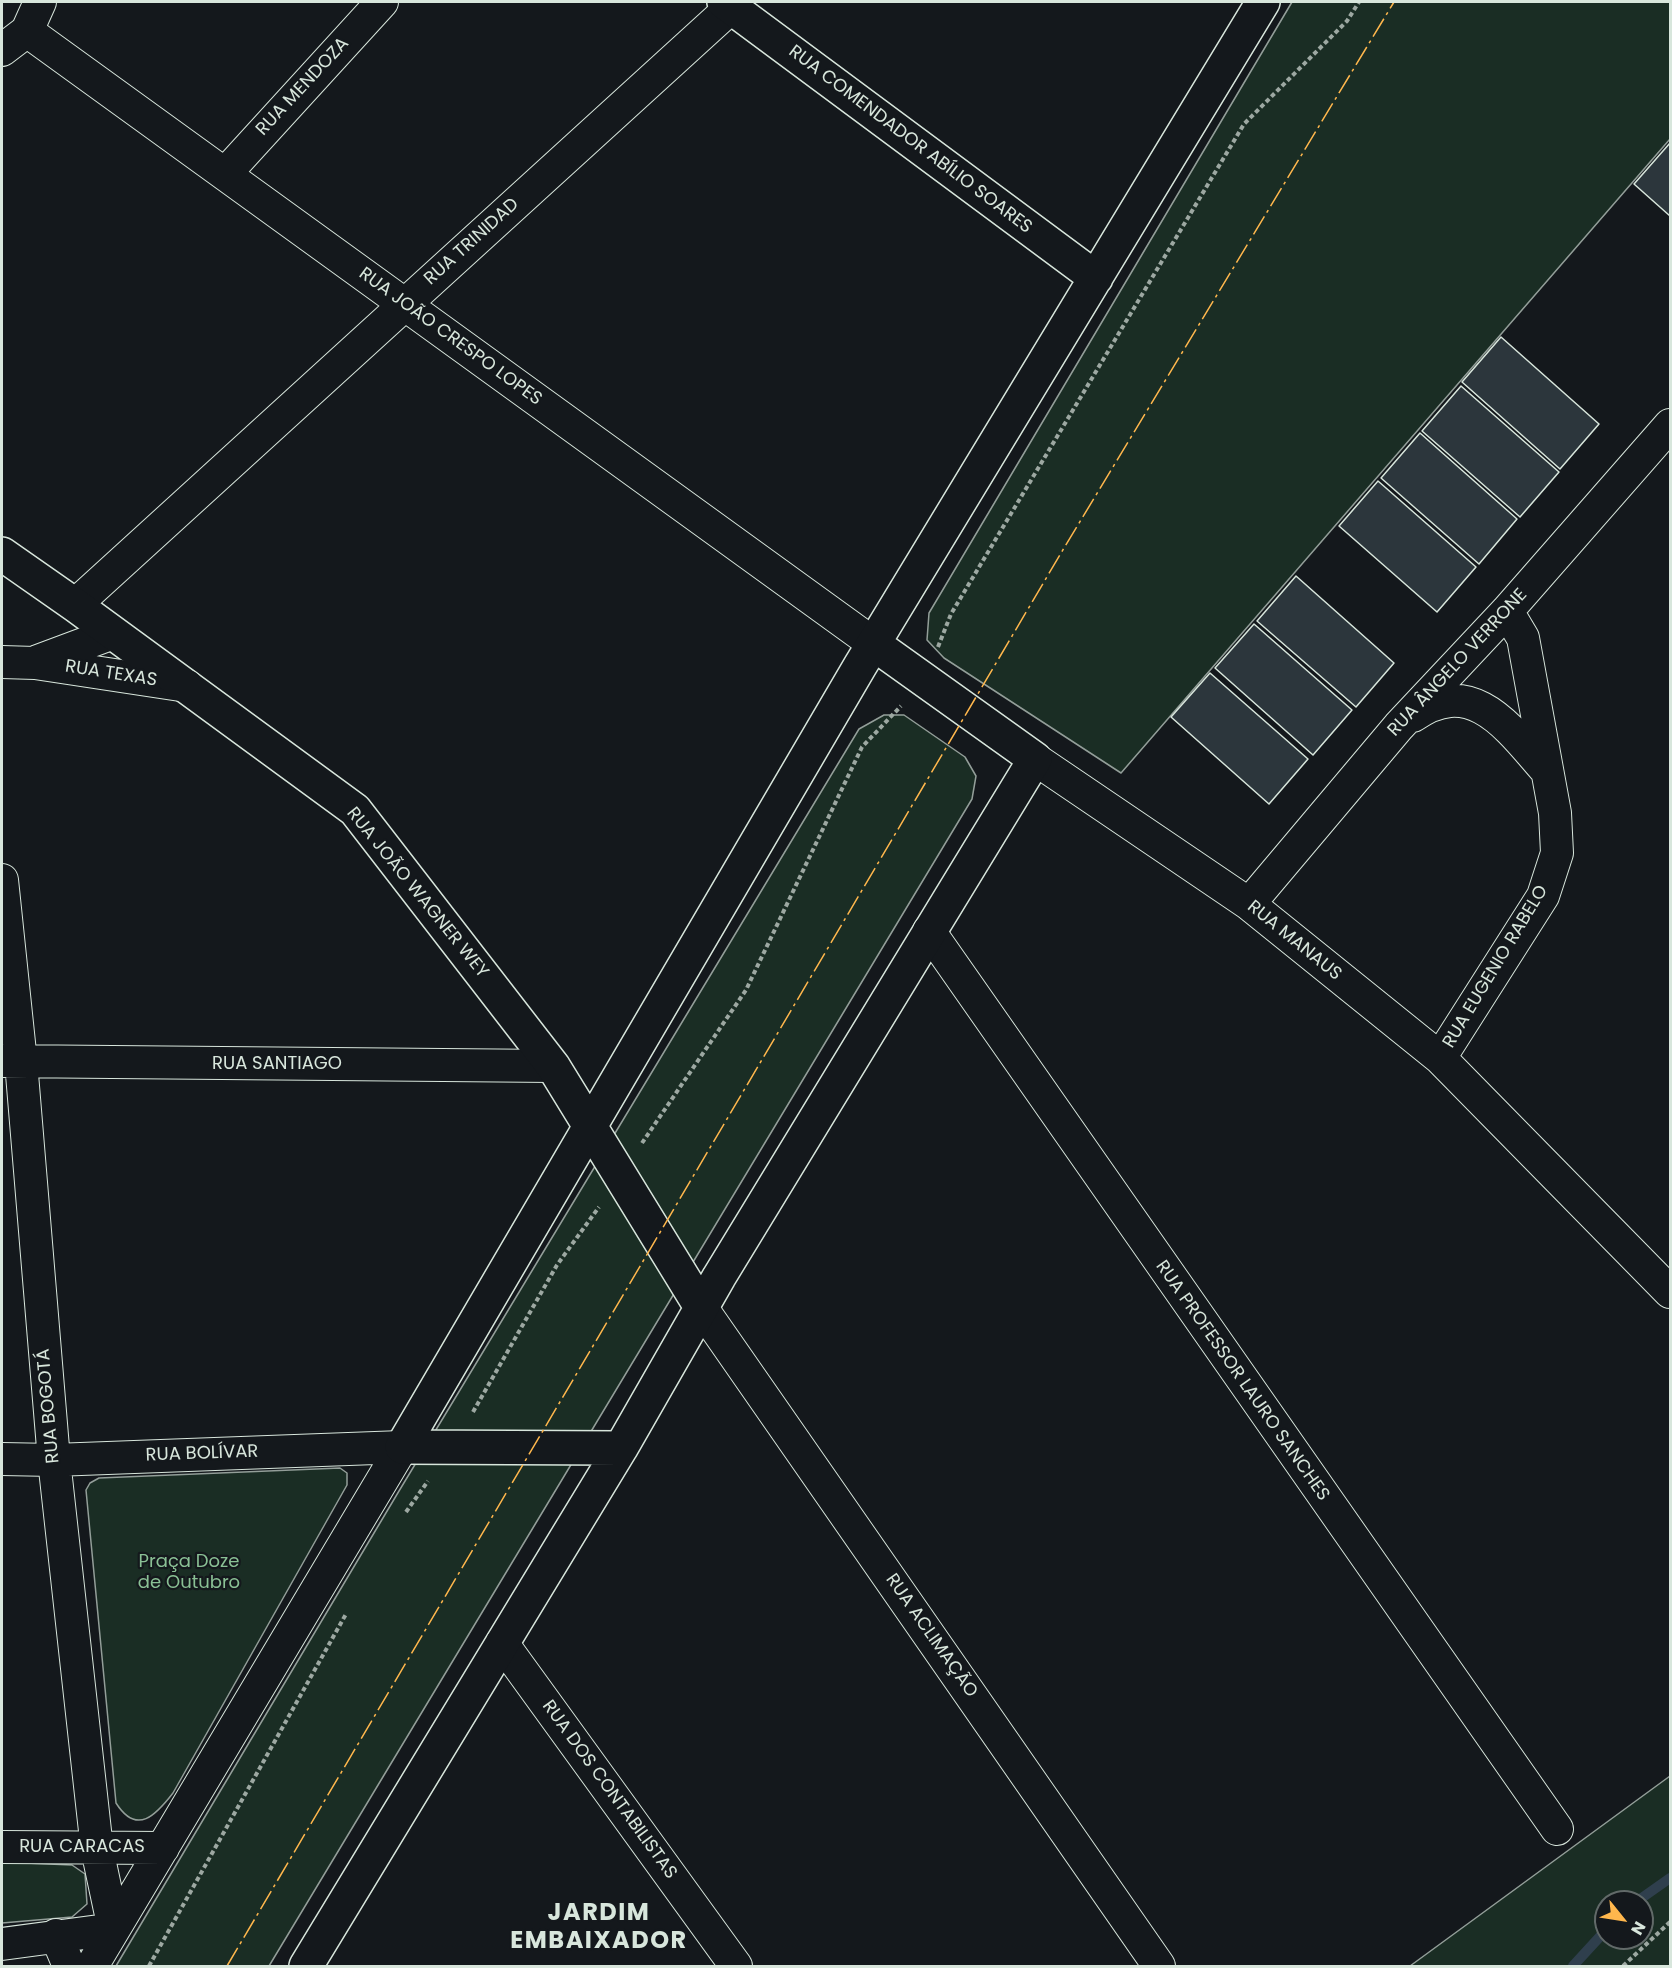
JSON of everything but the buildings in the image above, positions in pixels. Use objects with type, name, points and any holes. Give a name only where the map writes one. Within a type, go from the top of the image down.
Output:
[{"type":"street","points":[[2,50],[27,31],[40,2]]},
{"type":"street","name":"RUA MENDOZA","points":[[225,174],[382,2]]},
{"type":"street","points":[[92,1966],[402,1447],[589,1125],[874,644],[1263,2]]},
{"type":"street","name":"RUA COMENDADOR ABÍLIO SOARES","points":[[731,3],[1096,278]]},
{"type":"street","name":"RUA TRINIDAD","points":[[75,605],[731,3]]},
{"type":"street","name":"RUA JOÃO CRESPO LOPES","points":[[27,31],[874,644]]},
{"type":"street","name":"RUA ÂNGELO VERRONE","points":[[1249,904],[1399,726],[1507,610],[1671,425]]},
{"type":"street","name":"RUA JOÃO WAGNER WEY","points":[[2,554],[355,810],[553,1065],[701,1307]]},
{"type":"street","name":"RUA EUGENIO RABELO","points":[[1440,1058],[1543,896],[1557,853],[1555,813],[1523,638],[1507,610]]},
{"type":"street","name":"RUA TEXAS","points":[[35,663],[113,633]]},
{"type":"street","name":"RUA MANAUS","points":[[874,644],[1035,759],[1249,904],[1440,1058],[1671,1292]]},
{"type":"street","name":"RUA TEXAS","points":[[2,662],[35,663],[187,686]]},
{"type":"street","name":"RUA EUGENIO RABELO","points":[[1399,726],[1431,703],[1464,700],[1489,711],[1514,733],[1546,770]]},
{"type":"street","points":[[306,1966],[621,1448],[701,1307],[1035,759]]},
{"type":"street","name":"RUA BOGOTÁ","points":[[2,880],[11,1061],[97,1849],[114,1929]]},
{"type":"street","name":"RUA PROFESSOR LAURO SANCHES","points":[[929,932],[1557,1829]]},
{"type":"street","name":"RUA SANTIAGO","points":[[11,1061],[553,1065]]},
{"type":"street","name":"RUA ACLIMAÇÃO","points":[[701,1307],[1159,1966]]},
{"type":"street","points":[[402,1447],[621,1448]]},
{"type":"street","name":"RUA BOLÍVAR","points":[[2,1459],[54,1460],[402,1447]]},
{"type":"street","name":"RUA DOS CONTABILISTAS","points":[[502,1643],[736,1966]]},
{"type":"street","name":"RUA CARACAS","points":[[2,1847],[163,1848]]},
{"type":"street","points":[[2,1944],[114,1929]]},
{"type":"street","points":[[56,1935],[69,1966]]},
{"type":"path","points":[[405,1514],[453,1448],[557,1265],[621,1176],[746,990],[862,747],[924,681],[951,614],[1244,124],[1347,21],[1359,2]]},
{"type":"path","points":[[148,1966],[351,1605]]},
{"type":"path","points":[[1623,1966],[1671,1922]]},
{"type":"green space","points":[[1292,2],[1670,2],[1670,139],[1121,773],[944,658],[927,640],[929,613]]},
{"type":"green space","points":[[884,715],[904,715],[965,757],[976,776],[972,799],[269,1966],[116,1966],[399,1491],[859,729]]},
{"type":"green space","name":"Praça Doze de Outubro","points":[[340,1468],[347,1473],[347,1485],[173,1793],[153,1815],[139,1820],[131,1818],[116,1803],[86,1490],[90,1483],[99,1478]]},
{"type":"green space","points":[[1670,1776],[1670,1966],[1410,1966]]},
{"type":"green space","points":[[2,1862],[72,1865],[85,1874],[87,1904],[72,1917],[2,1923]]},
{"type":"waterway","points":[[1653,1890],[1670,1878]]},
{"type":"waterway","points":[[1573,1966],[1594,1943]]},
{"type":"power","points":[[227,1966],[1064,548],[1394,2]]},
{"type":"district","name":"JARDIM EMBAIXADOR","points":[[599,1928]]}]
